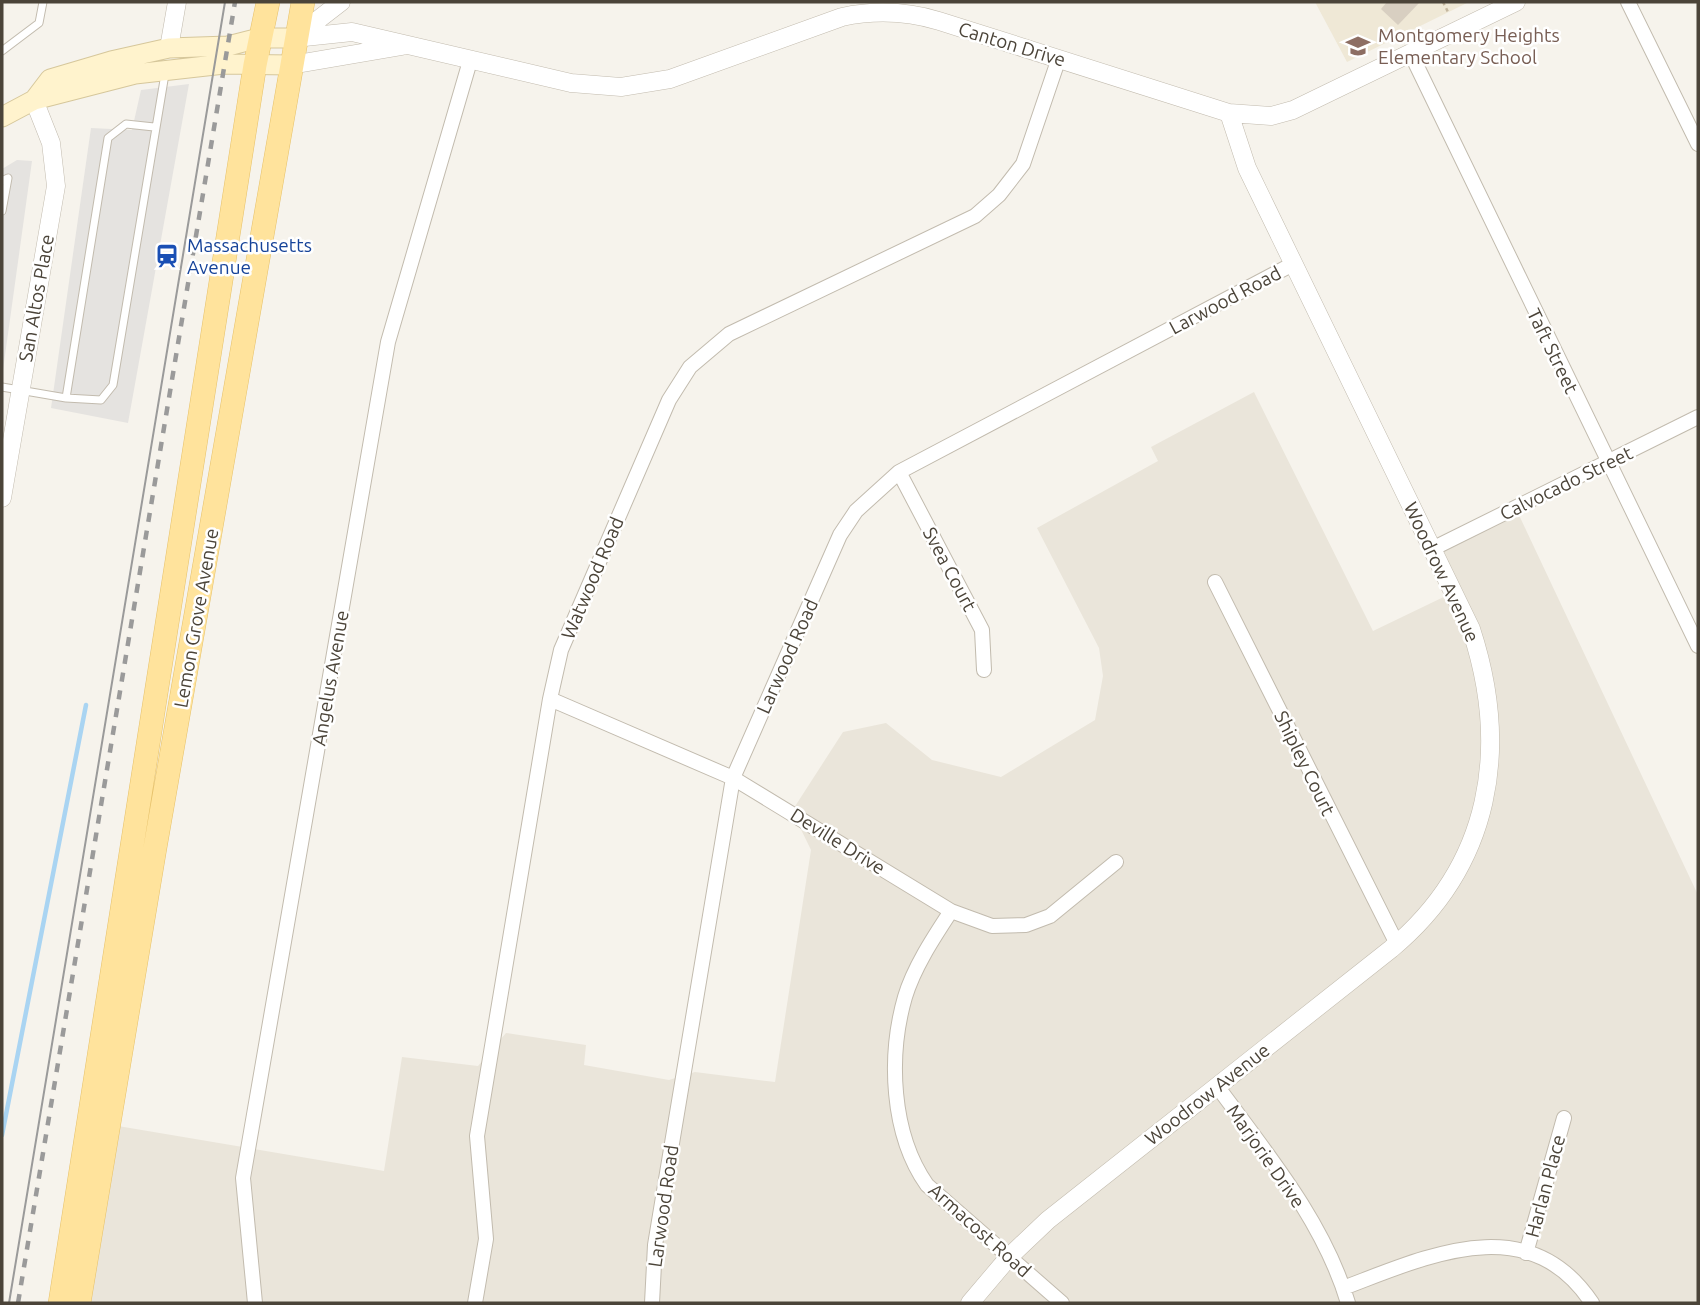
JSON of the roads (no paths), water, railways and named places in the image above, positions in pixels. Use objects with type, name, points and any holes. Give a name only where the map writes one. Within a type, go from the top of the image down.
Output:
[{"type":"main road","name":"Lemon Grove Avenue","points":[[81,1234],[259,38],[268,2]]},
{"type":"main road","name":"Lemon Grove Avenue","points":[[81,1234],[303,2]]},
{"type":"main road","points":[[34,100],[50,79],[68,72],[169,48],[228,46],[259,38],[295,38]]},
{"type":"main road","points":[[2,117],[34,100],[166,69],[225,64],[291,65]]},
{"type":"main road","points":[[60,1303],[81,1234]]},
{"type":"main road","points":[[79,1303],[81,1234]]},
{"type":"street","points":[[169,48],[177,2]]},
{"type":"street","points":[[295,38],[341,2]]},
{"type":"street","name":"Canton Drive","points":[[295,38],[352,32],[587,86],[638,86],[670,79],[842,17],[886,12],[926,17],[1229,113],[1271,116],[1293,110],[1516,2]]},
{"type":"street","points":[[1628,2],[1698,144]]},
{"type":"street","name":"Canton Drive","points":[[291,65],[409,44]]},
{"type":"street","name":"Taft Street","points":[[1411,54],[1698,646]]},
{"type":"street","name":"Watwood Road","points":[[475,1303],[486,1239],[477,1136],[550,699],[561,650],[573,619],[669,400],[690,367],[729,334],[975,216],[999,195],[1023,163],[1059,58]]},
{"type":"street","name":"Angelus Avenue","points":[[255,1303],[243,1178],[388,342],[470,61]]},
{"type":"street","name":"San Altos Place","points":[[2,498],[56,186],[51,143],[34,100]]},
{"type":"street","name":"Woodrow Avenue","points":[[970,1303],[1009,1257],[1048,1220],[1397,944],[1431,908],[1459,865],[1479,819],[1490,770],[1492,719],[1485,670],[1471,629],[1434,548],[1247,168],[1229,113]]},
{"type":"street","name":"Larwood Road","points":[[652,1303],[655,1245],[733,778],[840,535],[856,511],[899,472],[1293,264]]},
{"type":"street","name":"Calvocado Street","points":[[1434,548],[1698,418]]},
{"type":"street","name":"Svea Court","points":[[899,472],[982,630],[984,670]]},
{"type":"street","name":"Shipley Court","points":[[1215,582],[1397,944]]},
{"type":"street","name":"Deville Drive","points":[[550,699],[733,778],[951,911],[992,926],[1026,925],[1061,909],[1116,862]]},
{"type":"street","name":"Armacost Road","points":[[951,911],[906,996],[896,1050],[902,1124],[914,1164],[927,1185],[1062,1303]]},
{"type":"street","name":"Marjorie Drive","points":[[1217,1086],[1292,1188],[1348,1303]]},
{"type":"street","name":"Harlan Place","points":[[1526,1253],[1564,1118]]},
{"type":"street","points":[[1343,1288],[1451,1250],[1497,1247],[1526,1253],[1567,1276],[1592,1303]]},
{"type":"lane","points":[[2,51],[39,23],[43,2]]},
{"type":"lane","points":[[2,387],[66,398],[102,400],[113,385],[154,127],[166,69]]},
{"type":"lane","points":[[66,398],[108,138],[126,124],[154,127]]},
{"type":"lane","points":[[2,181],[8,178],[2,211]]},
{"type":"waterway","points":[[2,1135],[86,705]]},
{"type":"tram line","points":[[9,1303],[225,2]]},
{"type":"railway","points":[[18,1303],[235,2]]},
{"type":"place","name":"Montgomery Heights Elementary School","points":[[1358,46]]},
{"type":"place","name":"Massachusetts Avenue","points":[[167,256]]}]
